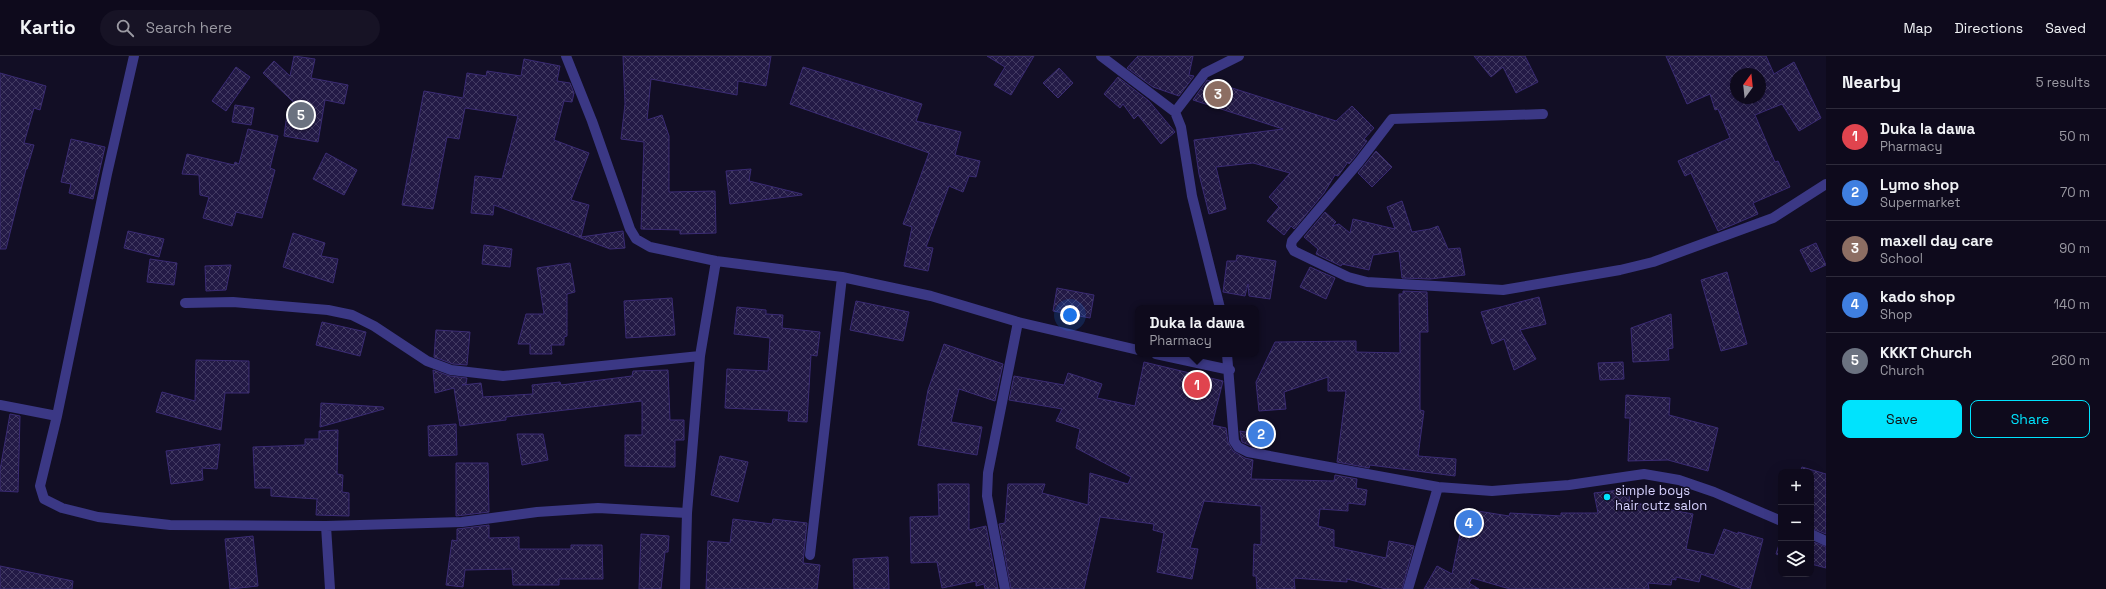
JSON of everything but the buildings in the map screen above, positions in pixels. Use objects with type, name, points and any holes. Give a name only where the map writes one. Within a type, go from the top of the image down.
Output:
[{"type":"street","points":[[134,56],[107,174],[57,416],[40,486],[44,500],[62,508],[98,517],[170,525],[326,526],[462,522],[537,512],[598,508],[686,512]]},
{"type":"street","points":[[566,56],[592,121],[630,229],[636,239],[650,246],[716,261],[842,277],[931,296],[1018,322],[1135,349]]},
{"type":"street","points":[[1101,56],[1175,112],[1181,127],[1192,196],[1219,305]]},
{"type":"street","points":[[1175,112],[1205,73],[1239,56]]},
{"type":"street","points":[[1543,114],[1392,119],[1359,162],[1292,241],[1291,246],[1294,251],[1348,277],[1367,282],[1503,290],[1620,270],[1653,262],[1773,218],[1826,184]]},
{"type":"street","points":[[685,589],[686,512],[700,356],[716,261]]},
{"type":"street","points":[[810,556],[842,277]]},
{"type":"street","points":[[185,303],[233,302],[328,310],[352,315],[374,326],[427,361],[451,370],[503,376],[700,356]]},
{"type":"street","points":[[1005,589],[987,496],[988,473],[1018,322]]},
{"type":"street","points":[[1170,357],[1230,370]]},
{"type":"street","points":[[1228,357],[1230,370],[1234,441],[1238,447],[1248,452],[1438,487],[1492,491],[1569,485],[1644,474],[1679,480],[1714,492],[1778,520]]},
{"type":"street","points":[[0,406],[57,416]]},
{"type":"street","points":[[1408,589],[1438,487]]},
{"type":"street","points":[[326,526],[330,589]]},
{"type":"street","points":[[1814,535],[1826,541]]},
{"type":"place","name":"maxell day care","points":[[1218,94]]},
{"type":"place","name":"KKKT Church","points":[[301,115]]},
{"type":"place","name":"Duka la dawa","points":[[1197,385]]},
{"type":"place","name":"Lymo shop","points":[[1261,434]]},
{"type":"place","name":"simple boys hair cutz salon","points":[[1607,497]]},
{"type":"place","name":"kado shop","points":[[1469,523]]}]
